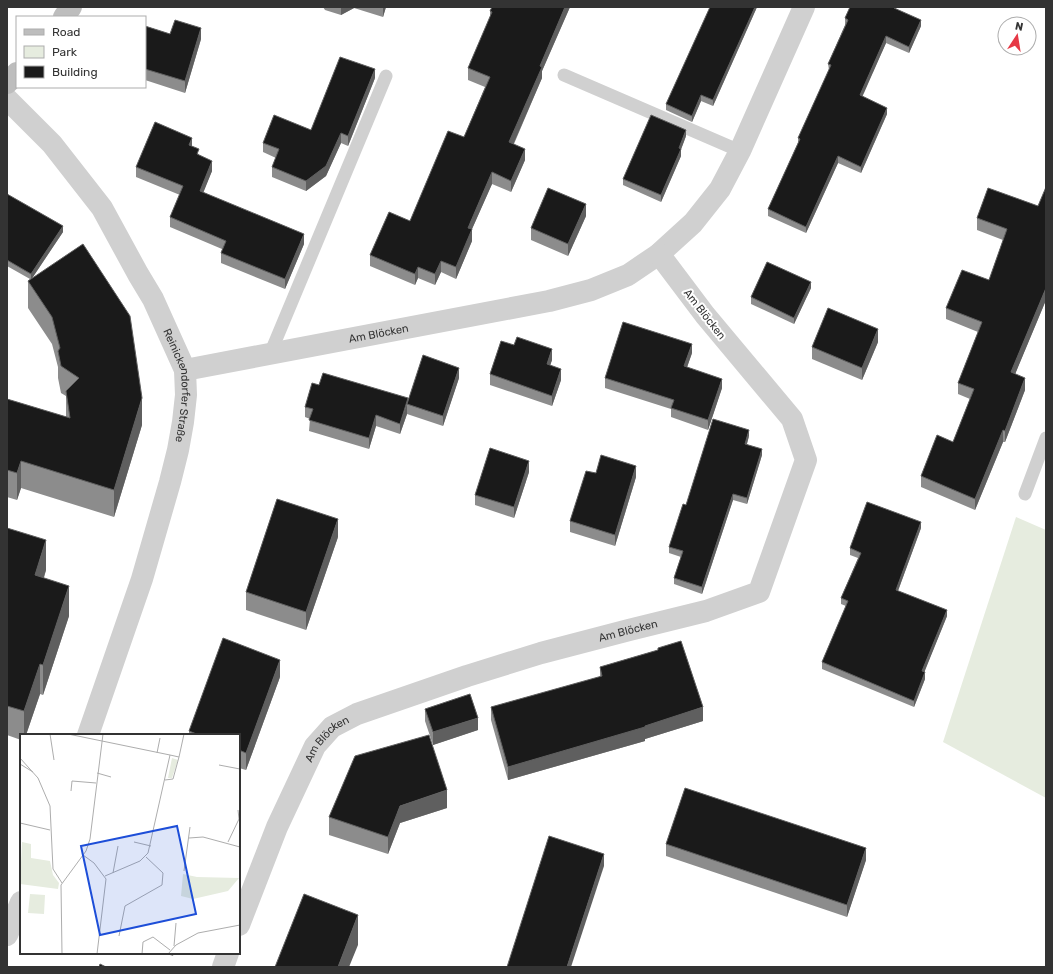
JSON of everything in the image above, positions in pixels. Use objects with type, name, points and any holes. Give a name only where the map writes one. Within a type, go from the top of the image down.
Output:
[{"type":"street","points":[[65,16],[71,7]]},
{"type":"street","name":"Am Blöcken","points":[[185,370],[549,301],[591,290],[628,275],[659,254],[693,224],[720,189],[740,151],[804,7]]},
{"type":"street","points":[[7,83],[16,74]]},
{"type":"street","name":"Reinickendorfer Straße","points":[[7,99],[52,144],[102,208],[153,299],[185,370],[186,395],[183,422],[172,476],[142,579],[88,734]]},
{"type":"street","name":"Am Blöcken","points":[[240,922],[278,827],[316,746],[332,727],[356,714],[467,676],[541,653],[706,611],[759,592],[806,460],[792,419],[705,314],[659,254]]},
{"type":"street","points":[[7,935],[20,904]]},
{"type":"street","points":[[223,967],[228,954]]},
{"type":"lane","points":[[564,75],[740,151]]},
{"type":"lane","points":[[270,354],[386,76]]},
{"type":"lane","points":[[1025,494],[1046,438]]},
{"type":"green space","points":[[1016,517],[1046,530],[1046,798],[943,742]]},
{"type":"building","points":[[492,7],[565,7],[540,66],[542,67],[509,142],[525,149],[511,181],[492,172],[468,228],[472,229],[456,267],[441,261],[435,274],[418,267],[415,274],[370,255],[389,212],[410,221],[448,131],[464,137],[490,77],[468,68],[492,12],[490,11]]},
{"type":"building","points":[[710,7],[755,7],[713,100],[701,95],[692,116],[666,104]]},
{"type":"building","points":[[850,7],[894,7],[921,20],[909,47],[886,36],[860,95],[887,108],[861,167],[838,156],[806,227],[768,209],[800,139],[798,138],[831,65],[828,64],[848,20],[845,18]]},
{"type":"building","points":[[175,20],[201,28],[185,81],[146,69],[146,26],[170,34]]},
{"type":"building","points":[[340,57],[375,69],[348,136],[341,133],[326,166],[306,181],[272,167],[279,149],[263,143],[274,115],[311,130]]},
{"type":"building","points":[[651,115],[686,130],[679,148],[681,149],[661,195],[623,179]]},
{"type":"building","points":[[155,122],[192,138],[189,145],[199,149],[197,154],[212,161],[200,191],[304,234],[285,279],[221,253],[226,241],[170,217],[183,186],[136,167]]},
{"type":"building","points":[[1046,187],[1046,288],[1011,372],[1025,378],[1005,431],[1003,430],[975,499],[921,476],[937,435],[953,442],[974,389],[958,383],[982,322],[946,308],[962,270],[989,280],[1007,229],[977,218],[988,188],[1038,206]]},
{"type":"building","points":[[548,188],[586,204],[568,244],[531,228]]},
{"type":"building","points":[[7,194],[63,226],[31,274],[7,260]]},
{"type":"building","points":[[83,244],[130,316],[142,398],[114,490],[21,461],[17,473],[7,470],[7,399],[70,418],[66,391],[79,378],[61,366],[58,351],[60,348],[52,317],[28,281]]},
{"type":"building","points":[[767,262],[811,282],[794,318],[751,297]]},
{"type":"building","points":[[828,308],[878,329],[862,368],[812,347]]},
{"type":"building","points":[[623,322],[692,344],[684,366],[722,379],[708,420],[671,408],[674,400],[605,378]]},
{"type":"building","points":[[517,337],[552,349],[547,364],[561,369],[552,396],[490,374],[501,341],[514,345]]},
{"type":"building","points":[[423,355],[459,368],[443,416],[407,404]]},
{"type":"building","points":[[323,373],[408,398],[400,424],[376,415],[369,438],[309,420],[313,409],[305,407],[312,383],[319,385]]},
{"type":"building","points":[[713,419],[749,430],[745,444],[762,449],[747,498],[733,494],[702,587],[674,578],[683,551],[669,547],[683,504],[686,505]]},
{"type":"building","points":[[490,448],[529,461],[514,507],[475,495]]},
{"type":"building","points":[[601,455],[636,466],[615,535],[570,521],[586,471],[596,473]]},
{"type":"building","points":[[277,499],[338,519],[306,612],[246,592]]},
{"type":"building","points":[[867,502],[921,522],[896,590],[947,610],[922,671],[925,672],[914,701],[822,662],[848,601],[841,598],[861,553],[850,548]]},
{"type":"building","points":[[7,528],[46,540],[35,575],[69,586],[43,665],[40,664],[24,711],[7,706]]},
{"type":"building","points":[[223,638],[280,660],[246,753],[240,750],[240,734],[196,734],[189,731]]},
{"type":"building","points":[[681,641],[703,707],[645,727],[508,767],[491,707],[602,676],[600,667],[658,650],[658,648]]},
{"type":"building","points":[[470,694],[478,718],[433,732],[425,709]]},
{"type":"building","points":[[429,735],[447,790],[400,806],[388,837],[329,817],[355,756]]},
{"type":"building","points":[[685,788],[866,848],[847,905],[666,844]]},
{"type":"building","points":[[549,836],[604,854],[567,967],[507,967]]},
{"type":"building","points":[[304,894],[358,915],[338,967],[275,967]]},
{"type":"building","points":[[100,964],[106,967],[99,967]]}]
